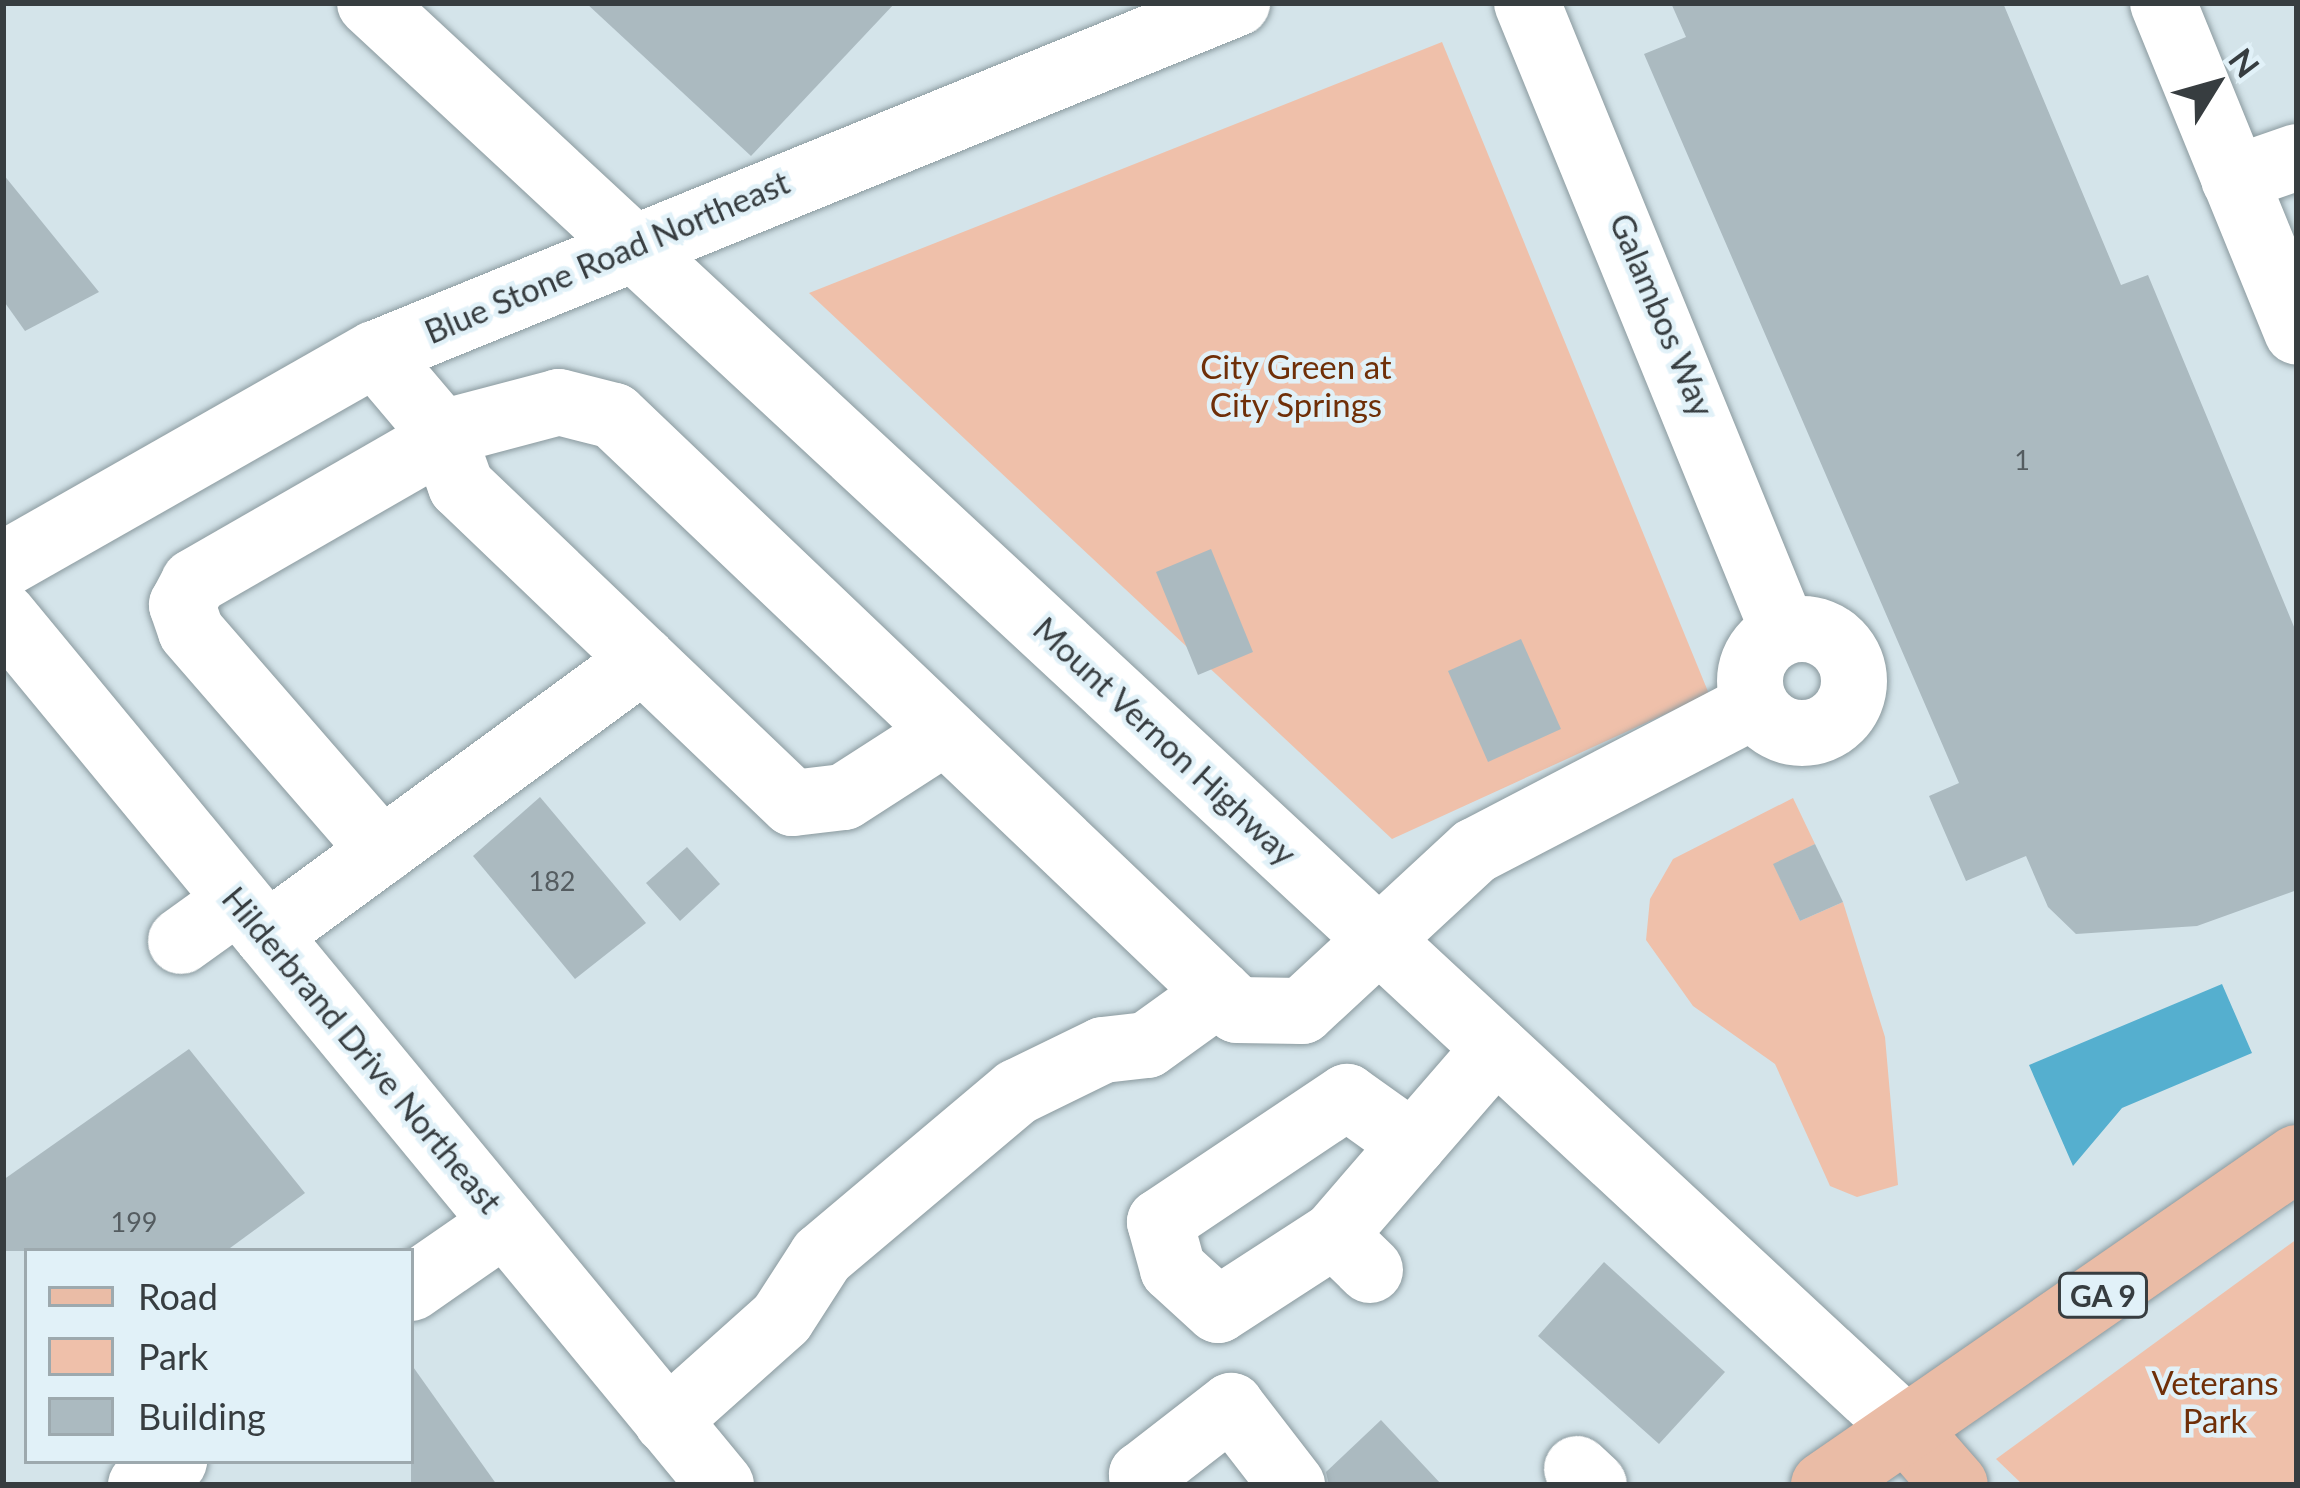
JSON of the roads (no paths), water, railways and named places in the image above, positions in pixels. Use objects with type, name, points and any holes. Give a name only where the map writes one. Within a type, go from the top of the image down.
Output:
[{"type":"main road","name":"GA 9","points":[[1824,1485],[2297,1158]]},
{"type":"main road","name":"Mount Vernon Highway","points":[[1906,1429],[1955,1485]]},
{"type":"street","name":"Mount Vernon Highway","points":[[370,3],[1906,1429]]},
{"type":"street","name":"Blue Stone Road Northeast","points":[[3,565],[375,354],[1237,3]]},
{"type":"street","name":"Galambos Way","points":[[1527,3],[1784,632]]},
{"type":"street","points":[[2163,3],[2297,332]]},
{"type":"street","points":[[2234,179],[2297,157]]},
{"type":"street","points":[[375,354],[443,435],[461,486],[793,803],[844,797],[946,732]]},
{"type":"street","points":[[382,850],[191,631],[182,605],[194,582],[443,435],[559,402],[614,416],[1237,1010],[1302,1011],[1377,936],[1474,851],[1755,705]]},
{"type":"street","name":"Hilderbrand Drive Northeast","points":[[3,615],[668,1421],[738,1477]]},
{"type":"street","points":[[1784,632],[1818,632],[1845,652],[1850,701],[1828,727],[1795,734],[1755,705],[1750,670],[1784,632]]},
{"type":"street","points":[[182,941],[252,918],[382,850],[644,660]]},
{"type":"street","points":[[668,1421],[782,1318],[822,1256],[1017,1092],[1103,1050],[1147,1045],[1219,993]]},
{"type":"street","points":[[1413,1144],[1347,1097],[1160,1222],[1173,1269],[1218,1310],[1352,1252],[1413,1144],[1496,1048]]},
{"type":"street","points":[[414,1286],[505,1223]]},
{"type":"street","points":[[1148,1485],[1142,1475],[1232,1406],[1292,1485]]},
{"type":"street","points":[[141,1485],[170,1464]]},
{"type":"water","points":[[2222,984],[2252,1053],[2122,1108],[2073,1166],[2029,1065]]},
{"type":"park label","name":"City Green at City Springs","points":[[1296,386]]},
{"type":"park label","name":"Veterans Park","points":[[2215,1402]]}]
